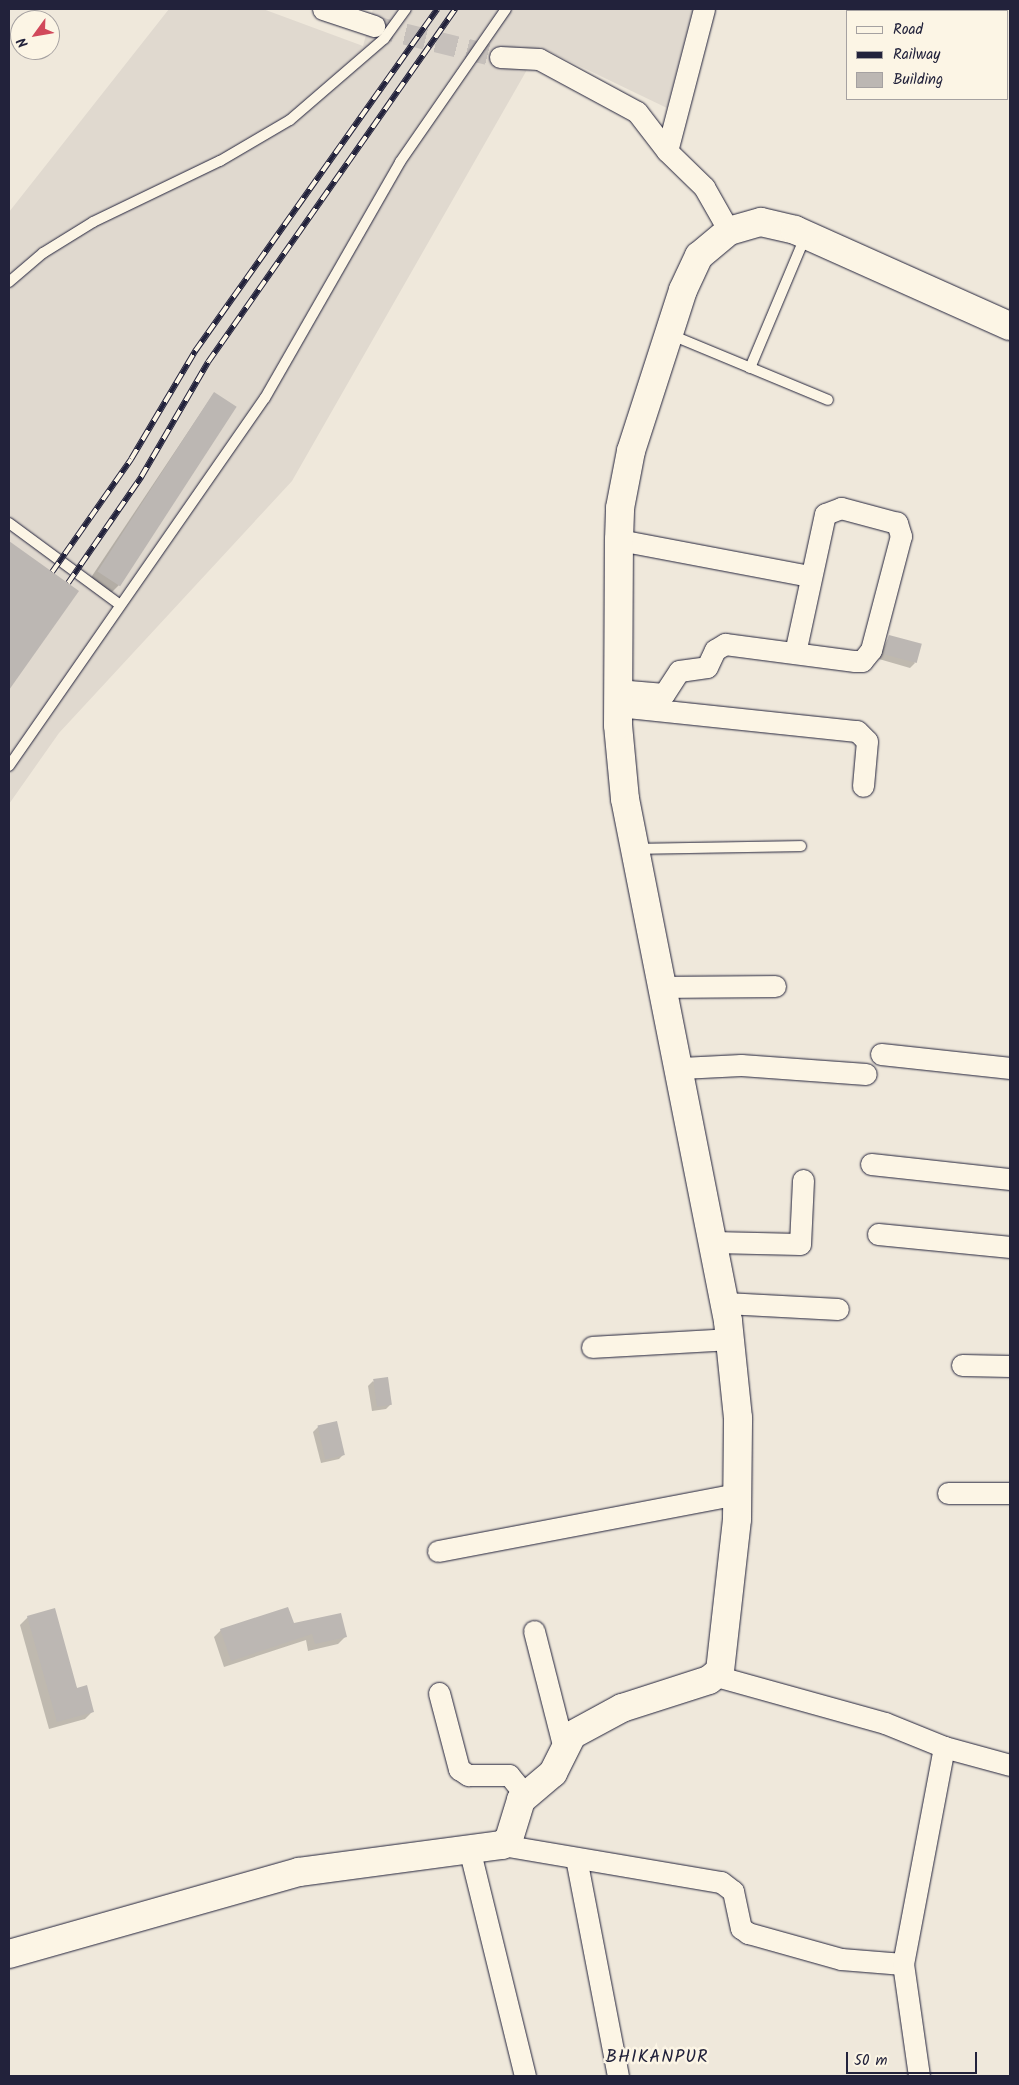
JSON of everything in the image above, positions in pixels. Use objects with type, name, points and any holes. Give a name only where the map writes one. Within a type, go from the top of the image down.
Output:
[{"type":"street","points":[[323,9],[374,26]]},
{"type":"street","points":[[666,151],[704,9]]},
{"type":"street","points":[[500,57],[539,59],[637,112],[666,151],[704,187],[729,231]]},
{"type":"street","points":[[716,1676],[721,1666],[737,1494],[738,1418],[725,1303],[681,1068],[625,799],[617,698],[619,540],[620,508],[631,452],[668,334],[699,256],[729,231],[761,222],[806,235],[1010,326]]},
{"type":"street","points":[[617,698],[664,694],[679,671],[707,667],[715,650],[725,644],[855,661],[868,656],[901,529],[890,520],[832,509],[821,522],[795,653]]},
{"type":"street","points":[[619,540],[810,576]]},
{"type":"street","points":[[617,698],[858,731],[867,741],[863,786]]},
{"type":"street","points":[[664,987],[775,986]]},
{"type":"street","points":[[881,1054],[1010,1068]]},
{"type":"street","points":[[681,1068],[740,1065],[866,1074]]},
{"type":"street","points":[[871,1164],[1010,1179]]},
{"type":"street","points":[[713,1242],[800,1244],[803,1180]]},
{"type":"street","points":[[878,1234],[1010,1247]]},
{"type":"street","points":[[725,1303],[838,1309]]},
{"type":"street","points":[[592,1347],[730,1339]]},
{"type":"street","points":[[962,1365],[1010,1366]]},
{"type":"street","points":[[948,1493],[1010,1493]]},
{"type":"street","points":[[438,1551],[737,1494]]},
{"type":"street","points":[[534,1631],[563,1745]]},
{"type":"street","points":[[502,1845],[508,1842],[525,1795],[553,1773],[563,1745],[572,1735],[622,1708],[716,1676],[885,1723],[944,1747],[1010,1765]]},
{"type":"street","points":[[439,1693],[459,1769],[468,1775],[509,1775],[525,1795]]},
{"type":"street","points":[[919,2076],[903,1964],[944,1747]]},
{"type":"street","points":[[9,1954],[299,1872],[468,1848],[502,1845],[721,1882],[733,1891],[739,1923],[748,1933],[841,1959],[903,1964]]},
{"type":"street","points":[[468,1848],[525,2076]]},
{"type":"street","points":[[576,1858],[618,2076]]},
{"type":"lane","points":[[9,282],[43,253],[93,222],[220,161],[290,120],[384,39],[406,9]]},
{"type":"lane","points":[[9,766],[119,604],[265,398],[400,162],[506,9]]},
{"type":"lane","points":[[750,368],[806,235]]},
{"type":"lane","points":[[668,334],[828,400]]},
{"type":"lane","points":[[9,523],[119,604]]},
{"type":"lane","points":[[635,849],[802,846]]},
{"type":"shaded area","points":[[169,9],[263,9],[363,46],[373,9],[693,9],[667,108],[540,47],[292,481],[59,733],[9,804],[9,212]]},
{"type":"building","points":[[214,392],[237,407],[120,586],[97,571]]},
{"type":"building","points":[[9,541],[79,591],[9,690]]},
{"type":"building","points":[[889,635],[922,644],[917,663],[884,654]]},
{"type":"building","points":[[388,1377],[392,1405],[377,1407],[373,1379]]},
{"type":"building","points":[[337,1421],[345,1455],[325,1460],[318,1425]]},
{"type":"building","points":[[288,1607],[294,1623],[341,1613],[347,1637],[315,1644],[312,1634],[231,1661],[220,1629]]},
{"type":"building","points":[[55,1608],[77,1688],[87,1685],[94,1712],[57,1722],[27,1616]]},
{"type":"tunnel","points":[[374,26],[500,57]]},
{"type":"railway","points":[[52,572],[131,459],[195,351],[437,9]]},
{"type":"railway","points":[[68,583],[141,477],[208,362],[455,9]]},
{"type":"district","name":"BHIKANPUR","points":[[657,2058]]}]
